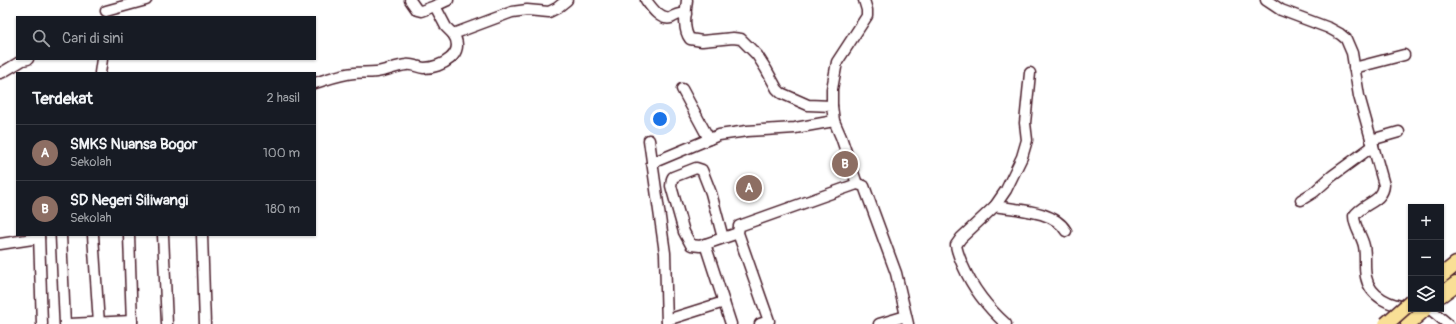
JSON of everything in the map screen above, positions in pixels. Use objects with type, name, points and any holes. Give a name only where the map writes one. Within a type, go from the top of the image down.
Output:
[{"type":"highway","points":[[1444,274],[1456,264]]},
{"type":"highway","points":[[1444,293],[1456,284]]},
{"type":"highway","points":[[1386,324],[1408,305]]},
{"type":"highway","points":[[1408,324],[1422,312]]},
{"type":"street","points":[[105,0],[106,14],[146,0]]},
{"type":"street","points":[[410,0],[417,10],[421,11],[448,0]]},
{"type":"street","points":[[453,34],[512,12],[527,10],[549,12],[567,0]]},
{"type":"street","points":[[646,0],[656,13],[664,18],[669,18],[681,13],[686,14]]},
{"type":"street","points":[[687,0],[686,28],[690,39],[702,42],[733,38],[741,40],[757,55],[776,89],[780,93],[808,105],[832,106]]},
{"type":"street","points":[[857,184],[834,121],[832,89],[837,62],[867,16],[864,0]]},
{"type":"street","points":[[1266,0],[1281,10],[1311,21],[1344,36],[1350,46],[1357,90],[1384,180],[1384,189],[1379,197],[1357,212],[1354,219],[1364,246],[1366,277],[1371,288],[1384,301],[1394,305],[1408,307]]},
{"type":"street","points":[[316,83],[350,74],[376,72],[406,65],[422,68],[438,65],[446,61],[454,55],[456,50],[456,42],[453,34],[446,27],[435,6]]},
{"type":"street","points":[[1354,68],[1404,55]]},
{"type":"street","points":[[0,73],[24,60]]},
{"type":"street","points":[[100,72],[102,60]]},
{"type":"street","points":[[1006,324],[987,306],[975,290],[968,278],[956,247],[961,238],[995,206],[1008,186],[1025,147],[1027,140],[1025,122],[1026,107],[1030,73]]},
{"type":"street","points":[[682,89],[708,139]]},
{"type":"street","points":[[652,163],[708,139],[734,132],[795,128],[834,121]]},
{"type":"street","points":[[1301,200],[1314,192],[1372,143],[1399,132]]},
{"type":"street","points":[[649,140],[665,253],[667,322],[724,302]]},
{"type":"street","points":[[723,238],[713,200],[702,170],[698,168],[687,170],[673,177],[671,186],[687,239],[691,244],[694,246],[705,244],[723,238],[738,233]]},
{"type":"street","points":[[760,324],[769,321],[738,233],[738,228],[741,225],[857,184],[864,186],[896,273],[907,320],[879,324]]},
{"type":"street","points":[[995,206],[1052,218],[1058,221],[1066,231]]},
{"type":"street","points":[[0,244],[39,236],[42,324]]},
{"type":"street","points":[[61,236],[65,324]]},
{"type":"street","points":[[93,236],[99,323]]},
{"type":"street","points":[[69,324],[132,323],[129,236]]},
{"type":"street","points":[[163,236],[167,324]]},
{"type":"street","points":[[202,236],[205,324]]},
{"type":"street","points":[[705,244],[731,324]]},
{"type":"street","points":[[1434,312],[1448,324]]},
{"type":"place","name":"SD Negeri Siliwangi","points":[[845,164]]},
{"type":"place","name":"SMKS Nuansa Bogor","points":[[749,188]]}]
